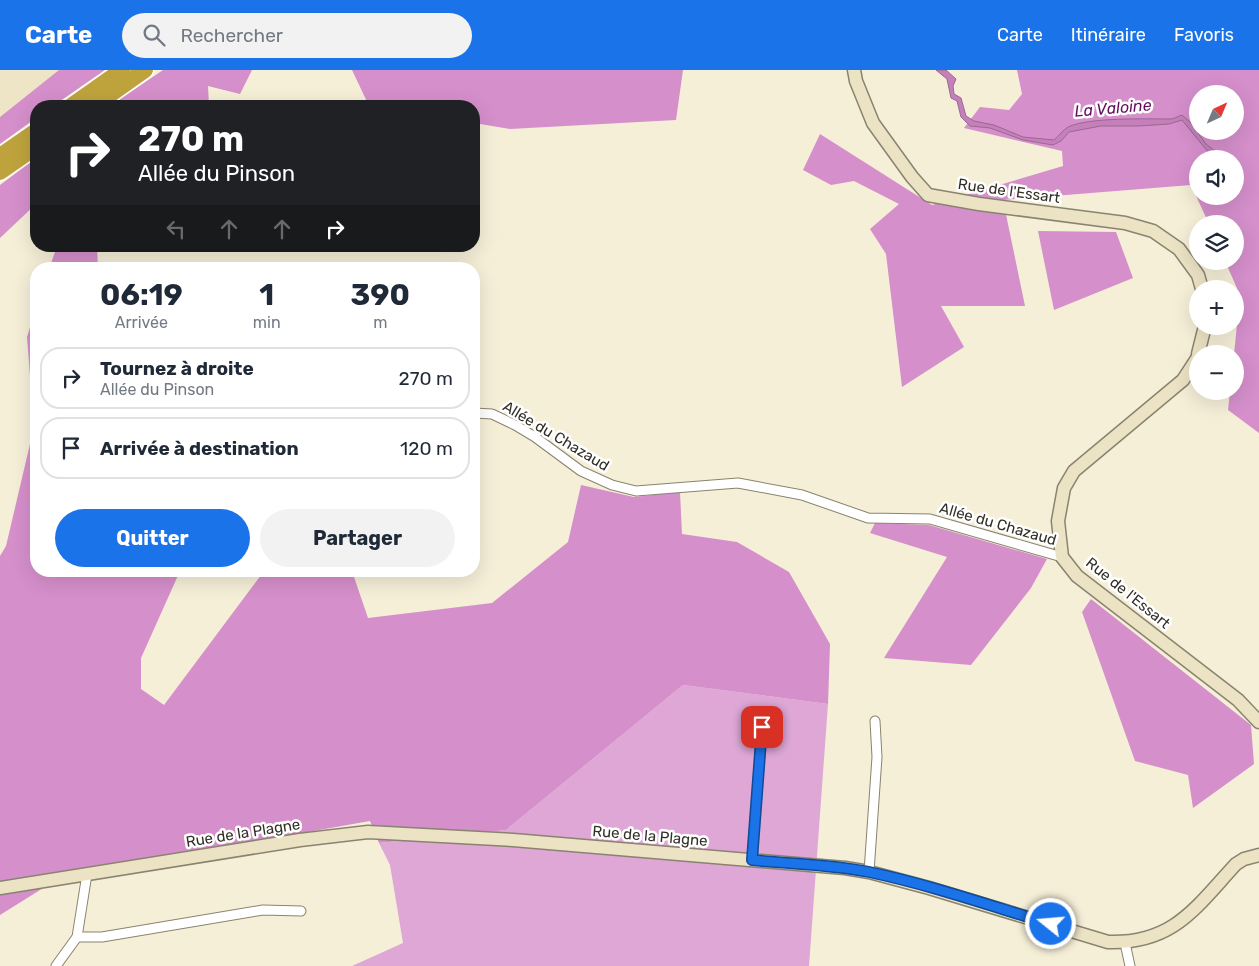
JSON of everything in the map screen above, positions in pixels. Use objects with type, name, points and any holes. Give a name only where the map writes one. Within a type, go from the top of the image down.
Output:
[{"type":"highway","points":[[80,100],[122,70]]},
{"type":"highway","points":[[102,100],[145,70]]},
{"type":"highway","points":[[0,156],[30,135]]},
{"type":"highway","points":[[0,172],[30,151]]},
{"type":"street","name":"Rue de l'Essart","points":[[854,70],[856,81],[873,123],[912,177],[928,195],[979,204],[1125,223],[1153,231],[1179,249],[1198,275],[1199,280]]},
{"type":"street","points":[[1062,556],[1058,521],[1064,488],[1074,471],[1183,380],[1189,370]]},
{"type":"street","name":"Allée du Chazaud","points":[[480,413],[492,414],[515,425],[535,437],[581,471],[612,485],[636,491],[738,483],[802,494],[868,518],[930,519],[1062,556]]},
{"type":"street","name":"Rue de l'Essart","points":[[1062,556],[1077,576],[1238,700],[1259,722]]},
{"type":"street","points":[[869,872],[877,757],[875,720]]},
{"type":"street","points":[[752,860],[762,727]]},
{"type":"street","name":"Rue de la Plagne","points":[[0,888],[300,840],[368,832],[513,840],[845,868],[869,872],[929,888],[1108,942],[1125,942],[1165,932],[1185,919],[1236,864],[1244,859],[1259,855]]},
{"type":"street","points":[[56,966],[76,937],[87,874]]},
{"type":"street","points":[[76,937],[102,937],[263,910],[301,911]]},
{"type":"street","points":[[1125,942],[1130,966]]},
{"type":"shaded area","points":[[0,70],[59,70],[0,117]]},
{"type":"shaded area","points":[[59,70],[105,70],[62,100],[30,100],[30,122],[0,144],[0,117]]},
{"type":"shaded area","points":[[163,70],[252,70],[240,94],[208,86],[209,100],[119,100]]},
{"type":"shaded area","points":[[352,70],[683,70],[676,120],[510,129],[480,124],[480,100],[366,100]]},
{"type":"shaded area","points":[[936,70],[946,70],[956,79],[953,86],[954,94],[961,98],[966,116],[974,121],[994,125],[1023,137],[1054,140],[1066,128],[1077,124],[1119,119],[1172,119],[1182,115],[1189,121],[1189,129],[1182,120],[1169,124],[1101,126],[1069,132],[1061,141],[1053,145],[1023,140],[990,128],[970,126],[961,117],[957,101],[951,98],[947,79]]},
{"type":"shaded area","points":[[1017,70],[1259,70],[1259,433],[1228,410],[1229,400],[1244,400],[1244,345],[1235,345],[1236,335],[1244,335],[1244,280],[1233,280],[1229,270],[1244,270],[1244,215],[1205,215],[1200,205],[1244,205],[1244,150],[1189,150],[1189,185],[1003,200],[1025,306],[941,306],[964,347],[902,387],[886,254],[870,229],[899,204],[854,181],[831,185],[803,170],[820,134],[932,205],[1063,166],[1062,151],[964,128],[980,107],[1009,110],[1022,94]]},
{"type":"shaded area","points":[[1198,140],[1203,140],[1214,150],[1207,150]]},
{"type":"shaded area","points":[[30,162],[30,210],[0,238],[0,185]]},
{"type":"shaded area","points":[[1038,231],[1116,232],[1133,278],[1054,310]]},
{"type":"shaded area","points":[[55,252],[97,252],[98,262],[51,262]]},
{"type":"shaded area","points":[[30,327],[30,376],[27,337]]},
{"type":"shaded area","points":[[30,444],[30,577],[177,577],[141,658],[141,689],[164,705],[260,577],[354,577],[368,618],[492,603],[568,542],[581,485],[634,497],[680,492],[682,534],[737,542],[789,572],[830,644],[828,704],[683,685],[506,830],[379,843],[370,821],[64,875],[0,915],[0,556],[6,546]]},
{"type":"shaded area","points":[[875,523],[929,525],[1047,559],[1031,588],[971,665],[884,658],[947,557],[870,533]]},
{"type":"shaded area","points":[[1091,599],[1251,725],[1254,764],[1193,808],[1188,775],[1135,761],[1082,612]]},
{"type":"shaded area","points":[[683,685],[828,704],[809,966],[352,966],[403,943],[390,865],[379,843],[506,830]]},
{"type":"route","points":[[762,727],[752,860],[845,868],[869,872],[1051,924]]},
{"type":"water label","name":"La Valoine","points":[[1113,108]]}]
